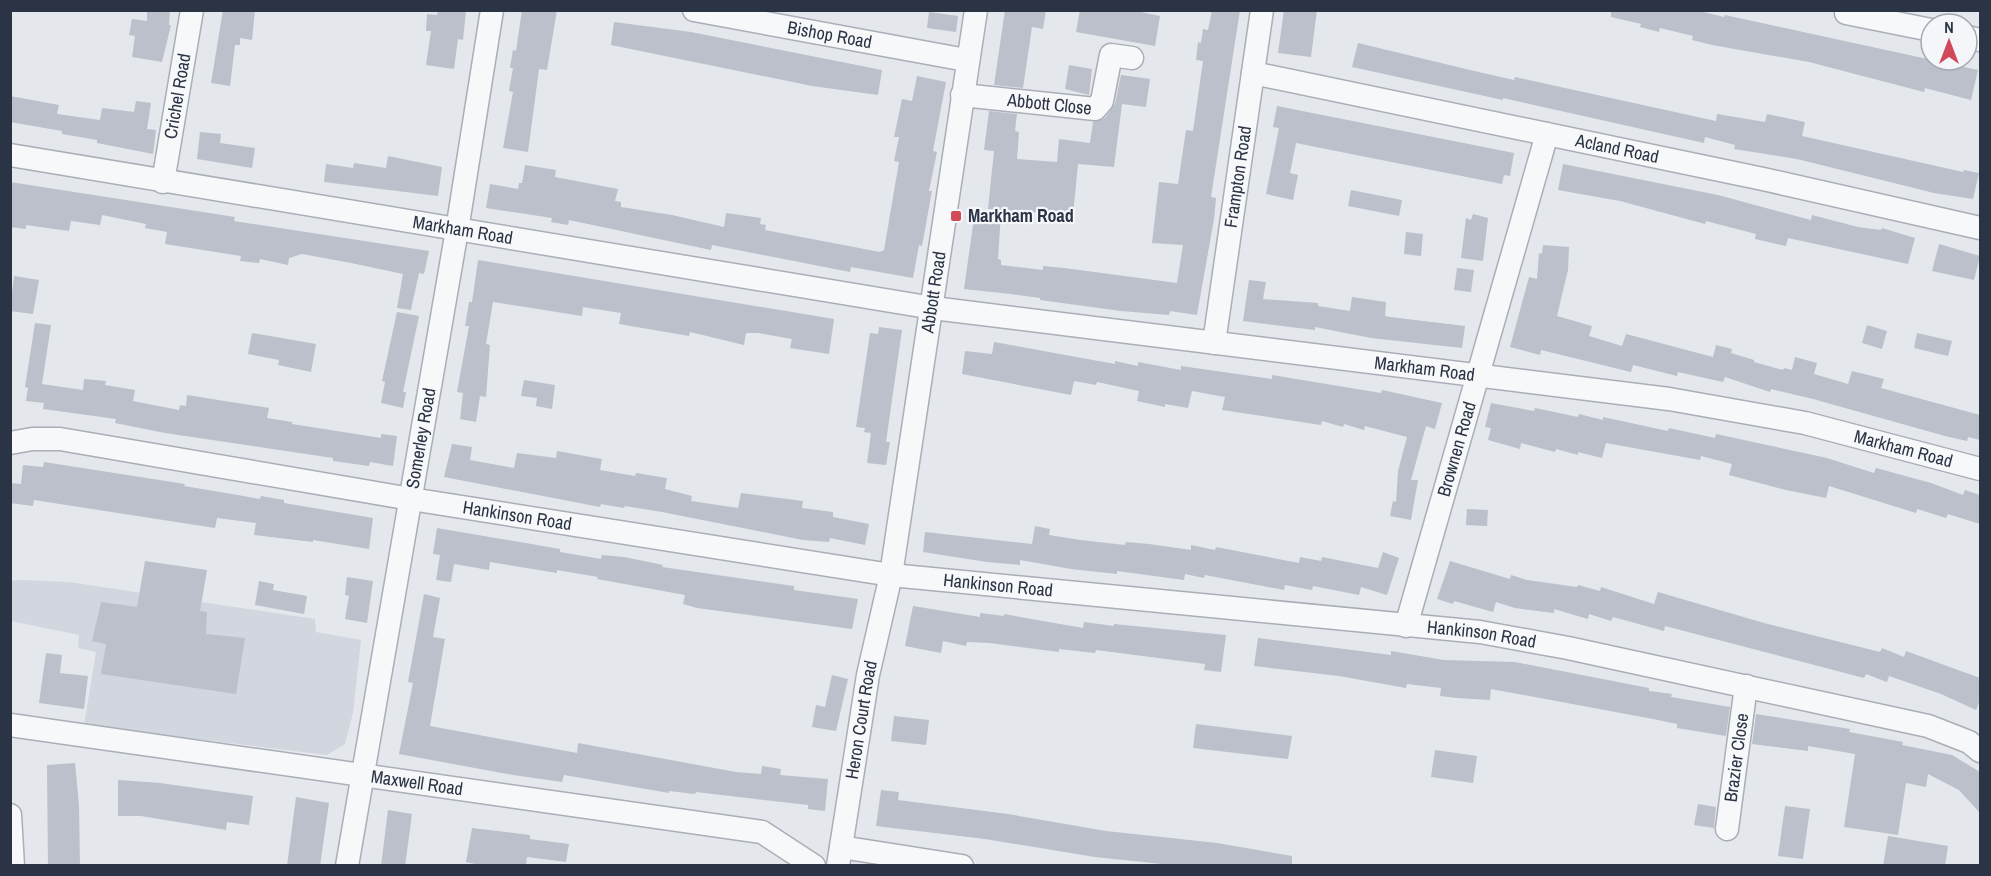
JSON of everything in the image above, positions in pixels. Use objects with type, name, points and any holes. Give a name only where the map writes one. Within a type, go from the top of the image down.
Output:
[{"type":"street","name":"Crichel Road","points":[[163,182],[192,10]]},
{"type":"street","name":"Somerley Road","points":[[347,866],[457,230],[492,10]]},
{"type":"street","name":"Bishop Road","points":[[694,10],[966,60]]},
{"type":"street","name":"Abbott Road","points":[[891,575],[933,308],[966,60],[976,10]]},
{"type":"street","name":"Frampton Road","points":[[1214,343],[1262,10]]},
{"type":"street","points":[[1843,11],[1919,27]]},
{"type":"street","name":"Abbott Close","points":[[962,95],[1095,109],[1102,101],[1111,56],[1132,58]]},
{"type":"street","name":"Acland Road","points":[[1253,74],[1547,134],[1980,228]]},
{"type":"street","name":"Brownen Road","points":[[1407,626],[1547,134]]},
{"type":"street","name":"Markham Road","points":[[10,155],[933,308],[1477,375],[1758,413],[1980,469]]},
{"type":"street","name":"Hankinson Road","points":[[10,443],[32,439],[60,439],[411,500],[891,575],[1480,632],[1568,648],[1928,726],[1969,742],[1980,751]]},
{"type":"street","name":"Heron Court Road","points":[[839,856],[868,675],[891,575]]},
{"type":"street","name":"Brazier Close","points":[[1727,829],[1746,686]]},
{"type":"street","name":"Maxwell Road","points":[[10,725],[762,832],[791,860],[814,866]]},
{"type":"street","points":[[10,814],[12,857]]},
{"type":"street","points":[[839,856],[962,866]]},
{"type":"shaded area","points":[[10,581],[69,582],[315,619],[316,632],[361,640],[353,713],[345,744],[327,755],[84,725],[96,652],[78,648],[79,635],[11,621]]},
{"type":"building","points":[[147,10],[170,10],[169,25],[171,25],[162,62],[132,57],[135,36],[129,35],[132,19],[147,21]]},
{"type":"building","points":[[223,10],[255,10],[252,40],[240,38],[240,45],[235,45],[230,86],[211,83]]},
{"type":"building","points":[[438,10],[466,10],[463,40],[458,39],[454,69],[426,65],[431,31],[426,31],[427,14],[437,15]]},
{"type":"building","points":[[522,10],[557,10],[547,70],[539,69],[528,152],[503,148],[513,92],[509,91],[513,68],[510,68],[513,50],[516,51]]},
{"type":"building","points":[[1005,10],[1046,10],[1043,29],[1032,27],[1023,88],[994,85]]},
{"type":"building","points":[[1080,10],[1131,10],[1160,16],[1155,46],[1076,32]]},
{"type":"building","points":[[1212,10],[1240,10],[1211,197],[1216,198],[1214,219],[1197,315],[1170,311],[1169,315],[1121,311],[964,289],[975,211],[1001,213],[998,259],[1001,260],[1001,265],[1043,270],[1043,266],[1064,268],[1177,283],[1183,245],[1152,243],[1159,182],[1178,184],[1186,130],[1193,131],[1203,61],[1196,60],[1198,42],[1201,43],[1203,29],[1208,30]]},
{"type":"building","points":[[1284,10],[1317,10],[1311,57],[1278,53]]},
{"type":"building","points":[[1611,10],[1695,10],[1919,57],[1919,72],[1978,72],[1971,100],[1925,88],[1924,92],[1809,62],[1712,45],[1692,40],[1693,36],[1660,28],[1659,32],[1640,27],[1641,24],[1611,17]]},
{"type":"building","points":[[929,12],[958,16],[956,32],[927,28]]},
{"type":"building","points":[[614,22],[691,32],[882,70],[878,95],[812,86],[611,45]]},
{"type":"building","points":[[1358,43],[1514,80],[1515,77],[1716,121],[1717,114],[1765,122],[1767,114],[1805,122],[1802,136],[1963,172],[1964,170],[1979,173],[1973,199],[1934,193],[1797,159],[1734,149],[1735,145],[1705,137],[1704,143],[1352,67]]},
{"type":"building","points":[[1069,65],[1092,69],[1089,95],[1065,89]]},
{"type":"building","points":[[1121,75],[1150,79],[1146,107],[1122,104],[1114,167],[1078,164],[1073,215],[988,209],[994,151],[984,150],[989,111],[1017,114],[1015,131],[1019,132],[1017,159],[1057,162],[1059,139],[1090,143],[1093,122],[1105,118],[1115,104]]},
{"type":"building","points":[[917,76],[946,82],[933,151],[937,152],[929,191],[932,191],[922,246],[919,245],[913,278],[851,267],[850,272],[712,245],[711,250],[569,220],[568,225],[551,222],[552,218],[486,208],[490,184],[518,189],[519,183],[522,183],[525,165],[556,170],[555,177],[618,189],[615,201],[621,202],[621,207],[672,215],[724,227],[726,213],[761,218],[760,224],[766,225],[765,230],[880,252],[884,250],[899,162],[894,161],[899,137],[894,137],[902,99],[912,101]]},
{"type":"building","points":[[10,96],[59,105],[57,114],[100,120],[102,108],[134,112],[136,101],[151,103],[147,129],[156,130],[153,154],[97,143],[97,140],[62,134],[62,131],[10,122]]},
{"type":"building","points":[[1277,106],[1514,153],[1510,176],[1504,175],[1502,184],[1296,143],[1290,173],[1298,175],[1293,200],[1266,194],[1279,128],[1273,127]]},
{"type":"building","points":[[200,132],[221,134],[220,143],[255,148],[252,168],[197,159]]},
{"type":"building","points":[[388,156],[442,167],[438,196],[324,182],[326,164],[353,168],[354,163],[386,168]]},
{"type":"building","points":[[1563,164],[1718,195],[1811,220],[1812,215],[1858,227],[1881,230],[1882,228],[1915,238],[1908,264],[1788,238],[1786,246],[1755,239],[1756,234],[1706,221],[1705,224],[1620,201],[1558,190]]},
{"type":"building","points":[[10,182],[235,217],[234,221],[429,251],[424,274],[419,273],[411,310],[397,308],[403,274],[351,263],[302,254],[289,258],[288,265],[260,259],[259,263],[240,261],[241,256],[165,244],[167,232],[145,228],[146,224],[102,215],[100,225],[71,221],[69,231],[26,225],[26,229],[10,227]]},
{"type":"building","points":[[1351,190],[1402,200],[1399,216],[1348,206]]},
{"type":"building","points":[[1473,214],[1488,218],[1483,261],[1461,258],[1466,218],[1471,220]]},
{"type":"building","points":[[1406,232],[1423,234],[1421,256],[1404,254]]},
{"type":"building","points":[[1939,244],[1980,256],[1974,280],[1932,271]]},
{"type":"building","points":[[1543,245],[1569,247],[1568,270],[1557,316],[1592,326],[1589,336],[1622,346],[1626,334],[1713,357],[1716,345],[1732,349],[1731,353],[1754,360],[1754,362],[1783,370],[1784,368],[1792,370],[1795,357],[1817,363],[1814,374],[1848,384],[1852,371],[1884,379],[1881,388],[1980,415],[1980,440],[1968,437],[1967,441],[1945,436],[1813,399],[1771,389],[1770,392],[1725,377],[1723,382],[1678,372],[1677,376],[1633,365],[1631,372],[1541,350],[1540,355],[1510,347],[1529,277],[1537,279],[1539,253],[1542,254]]},
{"type":"building","points":[[478,260],[834,319],[829,354],[790,348],[792,339],[758,333],[746,333],[744,345],[690,332],[689,336],[619,324],[621,313],[583,307],[582,316],[493,302],[486,344],[490,345],[486,397],[480,396],[476,422],[460,419],[463,393],[457,392],[469,326],[465,326],[469,302],[472,302]]},
{"type":"building","points":[[1457,268],[1474,270],[1471,292],[1454,290]]},
{"type":"building","points":[[14,276],[39,280],[33,314],[10,311]]},
{"type":"building","points":[[1249,280],[1266,282],[1263,299],[1318,303],[1318,306],[1350,311],[1352,297],[1386,302],[1385,316],[1465,326],[1462,348],[1371,338],[1315,327],[1315,330],[1243,321]]},
{"type":"building","points":[[397,312],[419,316],[403,392],[406,392],[403,408],[381,403],[385,382],[382,381]]},
{"type":"building","points":[[35,323],[51,325],[42,384],[83,390],[84,379],[106,381],[105,385],[135,390],[133,401],[179,410],[180,405],[186,406],[187,395],[269,408],[267,418],[292,422],[292,424],[381,438],[381,434],[397,436],[393,466],[370,462],[369,466],[333,461],[333,458],[165,433],[115,423],[116,419],[43,409],[44,403],[26,401],[28,388],[25,387]]},
{"type":"building","points":[[1867,325],[1887,331],[1882,349],[1862,343]]},
{"type":"building","points":[[879,327],[902,330],[886,442],[890,442],[886,465],[867,463],[871,433],[864,432],[865,428],[856,427],[870,333],[878,334]]},
{"type":"building","points":[[252,333],[316,344],[311,372],[278,365],[279,360],[248,354]]},
{"type":"building","points":[[1917,333],[1952,341],[1948,356],[1914,348]]},
{"type":"building","points":[[994,342],[1115,364],[1115,361],[1138,366],[1138,362],[1181,370],[1181,366],[1272,379],[1272,375],[1381,393],[1382,390],[1442,403],[1435,429],[1426,426],[1411,480],[1418,480],[1411,520],[1390,516],[1393,501],[1396,502],[1398,471],[1407,437],[1365,426],[1364,430],[1344,424],[1343,427],[1322,421],[1321,425],[1222,410],[1225,397],[1192,391],[1188,408],[1165,404],[1165,407],[1137,401],[1139,391],[1097,382],[1096,385],[1074,381],[1071,395],[962,374],[965,351],[992,354]]},
{"type":"building","points":[[524,380],[555,385],[552,409],[536,406],[537,398],[521,396]]},
{"type":"building","points":[[1491,403],[1534,411],[1535,408],[1578,417],[1579,414],[1603,420],[1603,417],[1715,438],[1716,434],[1827,458],[1874,473],[1876,468],[1931,483],[1963,495],[1965,490],[1980,495],[1980,524],[1948,514],[1946,518],[1917,509],[1916,513],[1829,486],[1826,498],[1786,490],[1729,475],[1732,464],[1701,456],[1700,460],[1606,443],[1602,458],[1556,449],[1555,452],[1521,443],[1520,449],[1488,440],[1491,428],[1485,427]]},
{"type":"building","points":[[452,444],[472,447],[470,460],[514,468],[517,453],[556,458],[557,451],[602,459],[600,470],[635,476],[636,473],[667,478],[665,489],[692,496],[691,501],[738,508],[741,493],[803,501],[802,508],[833,512],[833,517],[869,524],[865,545],[830,538],[829,542],[803,540],[662,512],[601,504],[600,507],[444,477]]},
{"type":"building","points":[[44,462],[185,484],[184,486],[260,499],[261,496],[284,500],[284,503],[373,518],[369,549],[313,540],[313,542],[254,535],[256,523],[217,518],[215,528],[34,500],[33,506],[10,503],[10,483],[21,484],[23,465],[43,467]]},
{"type":"building","points":[[1467,509],[1488,510],[1487,526],[1466,525]]},
{"type":"building","points":[[1035,526],[1050,529],[1049,535],[1080,540],[1125,545],[1126,542],[1149,544],[1191,550],[1191,545],[1215,550],[1216,547],[1299,563],[1300,557],[1321,561],[1322,557],[1378,568],[1383,552],[1399,558],[1387,595],[1361,587],[1359,595],[1313,586],[1312,590],[1285,585],[1284,590],[1205,575],[1204,578],[1185,574],[1184,580],[1117,571],[1117,574],[1071,569],[1020,560],[1020,565],[987,562],[923,552],[925,532],[1032,544]]},
{"type":"building","points":[[437,528],[560,549],[560,552],[601,559],[602,555],[624,557],[663,565],[662,567],[794,586],[794,590],[858,599],[852,629],[697,608],[683,604],[685,595],[557,570],[557,573],[490,562],[489,570],[454,564],[451,582],[436,580],[440,555],[433,554]]},
{"type":"building","points":[[145,561],[207,570],[200,611],[207,612],[206,634],[245,638],[236,694],[101,674],[106,644],[92,641],[101,602],[137,607]]},
{"type":"building","points":[[1450,561],[1510,579],[1511,575],[1527,580],[1577,587],[1578,585],[1600,591],[1601,587],[1654,604],[1658,592],[1764,623],[1880,652],[1882,648],[1904,657],[1906,651],[1980,678],[1980,700],[1976,710],[1941,694],[1889,676],[1887,682],[1866,674],[1864,678],[1665,626],[1664,631],[1613,617],[1611,621],[1589,614],[1588,619],[1554,609],[1554,613],[1515,608],[1496,602],[1493,612],[1454,601],[1453,604],[1437,599]]},
{"type":"building","points":[[347,577],[373,581],[367,623],[345,619],[349,596],[345,595]]},
{"type":"building","points":[[259,581],[274,584],[273,590],[307,596],[304,614],[255,605]]},
{"type":"building","points":[[424,594],[440,598],[433,637],[445,639],[430,726],[577,753],[578,743],[736,772],[761,774],[762,766],[781,769],[780,775],[828,779],[825,811],[808,809],[808,805],[696,792],[695,794],[669,791],[669,793],[564,775],[562,782],[399,754],[413,683],[408,682]]},
{"type":"building","points":[[913,606],[980,617],[980,613],[1004,616],[1004,614],[1083,628],[1084,622],[1226,635],[1221,672],[1204,670],[1205,664],[1096,650],[1095,653],[1059,649],[1059,652],[990,643],[967,642],[966,646],[943,641],[941,653],[905,646]]},
{"type":"building","points":[[1258,638],[1391,655],[1391,651],[1444,660],[1515,662],[1649,688],[1649,691],[1672,694],[1671,697],[1730,707],[1726,736],[1677,728],[1677,724],[1653,719],[1491,689],[1490,700],[1457,698],[1440,696],[1441,688],[1407,684],[1406,688],[1339,676],[1254,666]]},
{"type":"building","points":[[46,653],[62,655],[60,673],[88,676],[84,709],[39,703]]},
{"type":"building","points":[[832,675],[848,679],[836,731],[812,727],[816,705],[825,707]]},
{"type":"building","points":[[1756,714],[1850,729],[1849,732],[1903,742],[1902,745],[1952,755],[1980,772],[1980,813],[1959,790],[1928,774],[1926,787],[1906,783],[1898,835],[1844,827],[1855,754],[1808,746],[1808,751],[1752,744]]},
{"type":"building","points":[[894,716],[929,720],[926,745],[891,741]]},
{"type":"building","points":[[1196,724],[1292,736],[1288,759],[1193,748]]},
{"type":"building","points":[[1435,750],[1477,756],[1473,783],[1431,777]]},
{"type":"building","points":[[75,763],[79,805],[80,866],[48,866],[47,765]]},
{"type":"building","points":[[118,780],[160,783],[253,796],[249,825],[227,822],[226,830],[141,816],[118,816]]},
{"type":"building","points":[[881,790],[899,792],[898,800],[1008,814],[1106,831],[1217,843],[1292,856],[1292,866],[1181,866],[1095,857],[985,839],[876,826]]},
{"type":"building","points":[[296,797],[329,803],[320,866],[287,866]]},
{"type":"building","points":[[1698,804],[1716,807],[1714,828],[1694,825]]},
{"type":"building","points":[[1785,806],[1810,809],[1803,859],[1778,856]]},
{"type":"building","points":[[388,810],[412,814],[405,866],[381,866]]},
{"type":"building","points":[[472,828],[530,835],[530,839],[569,844],[566,862],[527,857],[526,866],[484,866],[466,862]]},
{"type":"building","points":[[1888,836],[1948,846],[1945,866],[1883,866]]},
{"type":"place","name":"Markham Road","points":[[956,216]]}]
